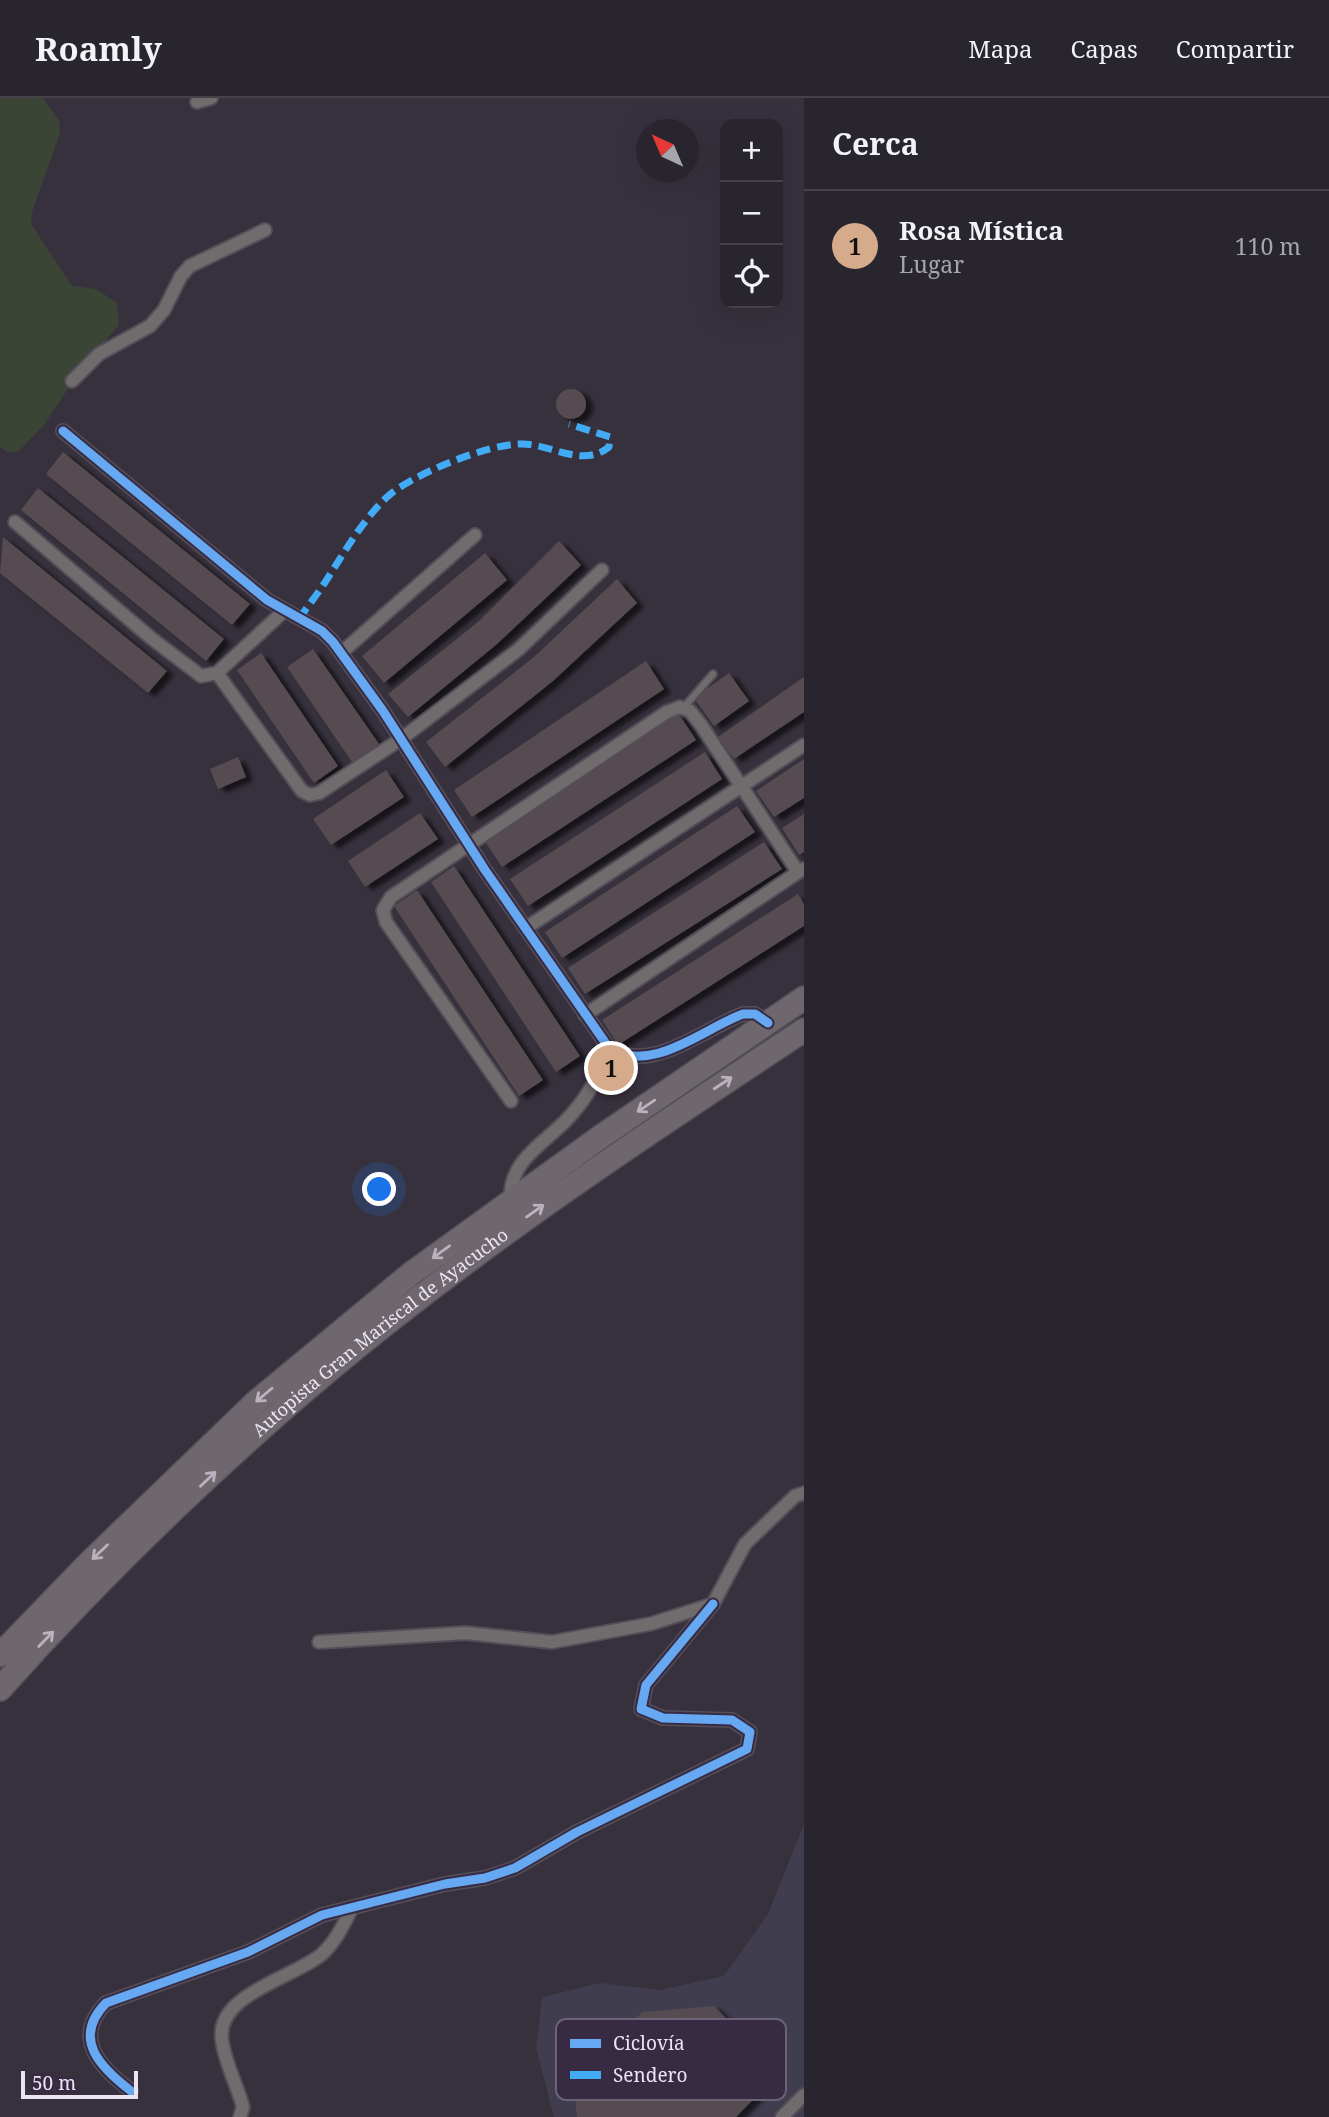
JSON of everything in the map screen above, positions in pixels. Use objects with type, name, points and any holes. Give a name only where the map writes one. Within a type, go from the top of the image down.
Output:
[{"type":"highway","name":"Autopista Gran Mariscal de Ayacucho","points":[[0,1655],[90,1562],[256,1402],[412,1273],[804,998]]},
{"type":"highway","name":"Autopista Gran Mariscal de Ayacucho","points":[[0,1689],[45,1639],[213,1474],[363,1342],[511,1228],[804,1030]]},
{"type":"street","points":[[197,102],[211,98]]},
{"type":"street","points":[[72,382],[99,354],[150,327],[164,310],[181,276],[190,266],[265,230]]},
{"type":"street","points":[[63,430],[284,611],[322,631],[341,653],[401,739],[469,845],[609,1048],[625,1056],[667,1050],[743,1014],[755,1014],[768,1023]]},
{"type":"street","points":[[15,522],[195,673],[207,677],[218,673],[284,611]]},
{"type":"street","points":[[341,653],[475,535]]},
{"type":"street","points":[[218,673],[307,794],[319,793],[401,739],[518,650],[602,570]]},
{"type":"street","points":[[511,1101],[383,916],[384,905],[391,897],[667,712],[684,707],[696,718],[801,870],[585,1014]]},
{"type":"street","points":[[526,928],[804,745]]},
{"type":"street","points":[[511,1202],[511,1184],[517,1167],[573,1113],[598,1075],[609,1048]]},
{"type":"street","points":[[131,2091],[105,2069],[90,2044],[91,2026],[96,2013],[106,2003],[248,1952],[322,1915],[351,1910],[445,1884],[485,1878],[515,1868],[589,1826],[747,1749],[750,1732],[732,1720],[663,1718],[641,1709],[646,1685],[713,1604],[745,1544],[795,1496],[804,1493]]},
{"type":"street","points":[[319,1642],[466,1633],[552,1642],[650,1624],[713,1604]]},
{"type":"street","points":[[240,2117],[243,2107],[222,2040],[222,2026],[227,2016],[261,1988],[322,1954],[338,1935],[351,1910]]},
{"type":"street","points":[[782,2117],[804,2095]]},
{"type":"lane","points":[[684,707],[713,674]]},
{"type":"shaded area","points":[[804,1824],[804,2117],[554,2117],[536,2048],[542,1997],[600,1983],[660,1990],[724,1976],[768,1914]]},
{"type":"green space","points":[[0,98],[43,98],[59,121],[60,133],[32,212],[31,224],[72,286],[96,289],[117,303],[119,325],[77,375],[44,425],[18,452],[7,452],[0,447]]},
{"type":"building","points":[[571,389],[582,393],[586,404],[582,415],[571,419],[560,415],[556,404],[560,393]]},
{"type":"building","points":[[63,452],[250,604],[232,625],[46,474]]},
{"type":"building","points":[[38,488],[224,639],[206,661],[21,510]]},
{"type":"building","points":[[3,537],[167,671],[148,693],[0,573]]},
{"type":"building","points":[[559,541],[581,565],[497,644],[408,717],[388,694],[478,622]]},
{"type":"building","points":[[485,553],[507,580],[384,683],[362,656]]},
{"type":"building","points":[[617,579],[637,603],[553,681],[445,767],[426,742],[534,657]]},
{"type":"building","points":[[313,649],[379,744],[352,762],[287,667]]},
{"type":"building","points":[[261,653],[338,766],[314,783],[237,670]]},
{"type":"building","points":[[646,661],[664,689],[472,817],[454,790]]},
{"type":"building","points":[[729,673],[749,701],[714,726],[694,698]]},
{"type":"building","points":[[804,677],[804,712],[734,759],[718,737]]},
{"type":"building","points":[[678,713],[696,740],[502,867],[484,840]]},
{"type":"building","points":[[705,752],[722,779],[528,906],[510,879]]},
{"type":"building","points":[[238,757],[246,777],[218,789],[210,769]]},
{"type":"building","points":[[804,759],[804,798],[774,817],[756,791]]},
{"type":"building","points":[[386,770],[404,797],[331,845],[313,819]]},
{"type":"building","points":[[737,806],[755,832],[562,958],[545,932]]},
{"type":"building","points":[[420,813],[438,839],[365,887],[348,861]]},
{"type":"building","points":[[804,814],[804,852],[799,855],[782,828]]},
{"type":"building","points":[[764,842],[782,869],[585,994],[568,968]]},
{"type":"building","points":[[454,866],[580,1056],[556,1072],[431,882]]},
{"type":"building","points":[[417,890],[543,1080],[519,1096],[394,906]]},
{"type":"building","points":[[798,894],[804,904],[804,926],[618,1045],[602,1020]]},
{"type":"building","points":[[714,2006],[727,2019],[635,2019],[643,2012]]},
{"type":"building","points":[[575,2100],[753,2100],[736,2117],[577,2117]]},
{"type":"marked path","points":[[299,620],[367,519],[397,489],[451,462],[508,445],[534,445],[578,456],[589,456],[609,447],[610,437],[569,424]]},
{"type":"cycle path","points":[[63,431],[267,600],[322,631],[333,642],[383,711],[485,870],[609,1048],[626,1055],[643,1056],[678,1046],[743,1014],[755,1014],[768,1023]]},
{"type":"cycle path","points":[[131,2091],[110,2073],[94,2052],[91,2029],[96,2016],[106,2003],[248,1952],[322,1915],[445,1884],[485,1878],[515,1868],[577,1832],[747,1749],[750,1732],[732,1720],[663,1718],[641,1709],[646,1685],[713,1604]]},
{"type":"place","name":"Rosa Mística","points":[[611,1068]]}]
